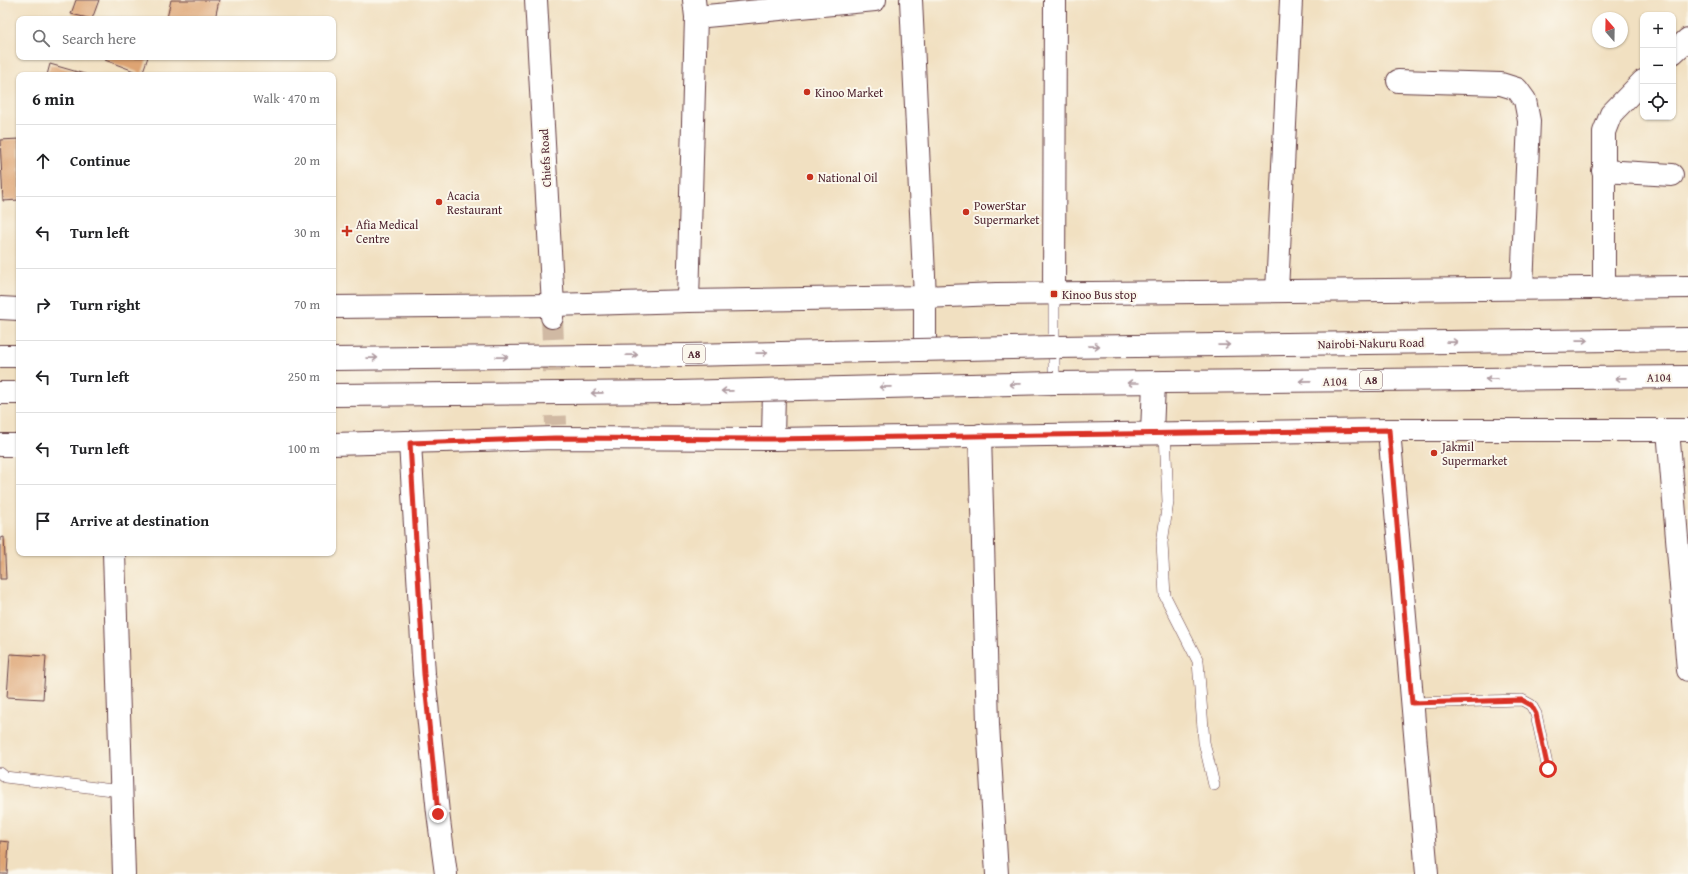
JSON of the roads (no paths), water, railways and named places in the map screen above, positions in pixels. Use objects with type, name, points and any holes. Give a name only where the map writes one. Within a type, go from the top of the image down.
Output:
[{"type":"main road","name":"Chiefs Road","points":[[536,0],[553,311]]},
{"type":"main road","points":[[688,301],[695,9],[875,0]]},
{"type":"main road","points":[[910,0],[925,297],[925,350]]},
{"type":"main road","points":[[1054,294],[1055,0]]},
{"type":"main road","points":[[1277,291],[1291,0]]},
{"type":"main road","points":[[1676,50],[1688,39]]},
{"type":"main road","points":[[1398,81],[1501,84],[1517,89],[1524,100],[1529,121],[1522,288]]},
{"type":"main road","points":[[1604,289],[1604,132],[1611,114],[1640,84]]},
{"type":"main road","points":[[1603,171],[1672,175]]},
{"type":"main road","points":[[336,307],[553,311],[688,301],[925,297],[996,294],[1522,288],[1688,288]]},
{"type":"main road","points":[[0,308],[16,309]]},
{"type":"main road","name":"Nairobi-Nakuru Road","points":[[1055,347],[1688,339]]},
{"type":"main road","name":"A8","points":[[336,359],[687,355],[1055,347]]},
{"type":"main road","points":[[0,356],[16,356]]},
{"type":"main road","name":"A104","points":[[1054,383],[1688,377]]},
{"type":"main road","name":"A8","points":[[336,395],[774,390],[1054,383]]},
{"type":"main road","points":[[1154,383],[1158,433]]},
{"type":"main road","points":[[773,439],[774,390]]},
{"type":"main road","points":[[0,393],[16,393]]},
{"type":"main road","points":[[1389,430],[1427,874]]},
{"type":"main road","points":[[336,444],[410,443],[556,432],[773,439],[1389,430],[1678,430],[1688,670]]},
{"type":"main road","points":[[980,435],[988,724],[997,874]]},
{"type":"main road","points":[[410,443],[424,674],[438,814],[446,874]]},
{"type":"main road","points":[[0,445],[16,445]]},
{"type":"main road","points":[[114,556],[124,874]]},
{"type":"lane","points":[[1054,294],[1054,383]]},
{"type":"lane","points":[[1158,433],[1168,502],[1162,543],[1165,596],[1198,661],[1204,742],[1214,785]]},
{"type":"lane","points":[[1412,703],[1522,700],[1531,705],[1536,714],[1548,769]]},
{"type":"lane","points":[[0,773],[4,777],[121,791]]},
{"type":"tunnel","points":[[552,317],[556,425]]},
{"type":"place","name":"Kinoo Market","points":[[807,92]]},
{"type":"place","name":"National Oil","points":[[810,177]]},
{"type":"place","name":"Acacia Restaurant","points":[[439,202]]},
{"type":"place","name":"PowerStar Supermarket","points":[[966,212]]},
{"type":"place","name":"Afia Medical Centre","points":[[347,231]]},
{"type":"place","name":"Kinoo Bus stop","points":[[1054,294]]},
{"type":"place","name":"Jakmil Supermarket","points":[[1434,453]]}]
